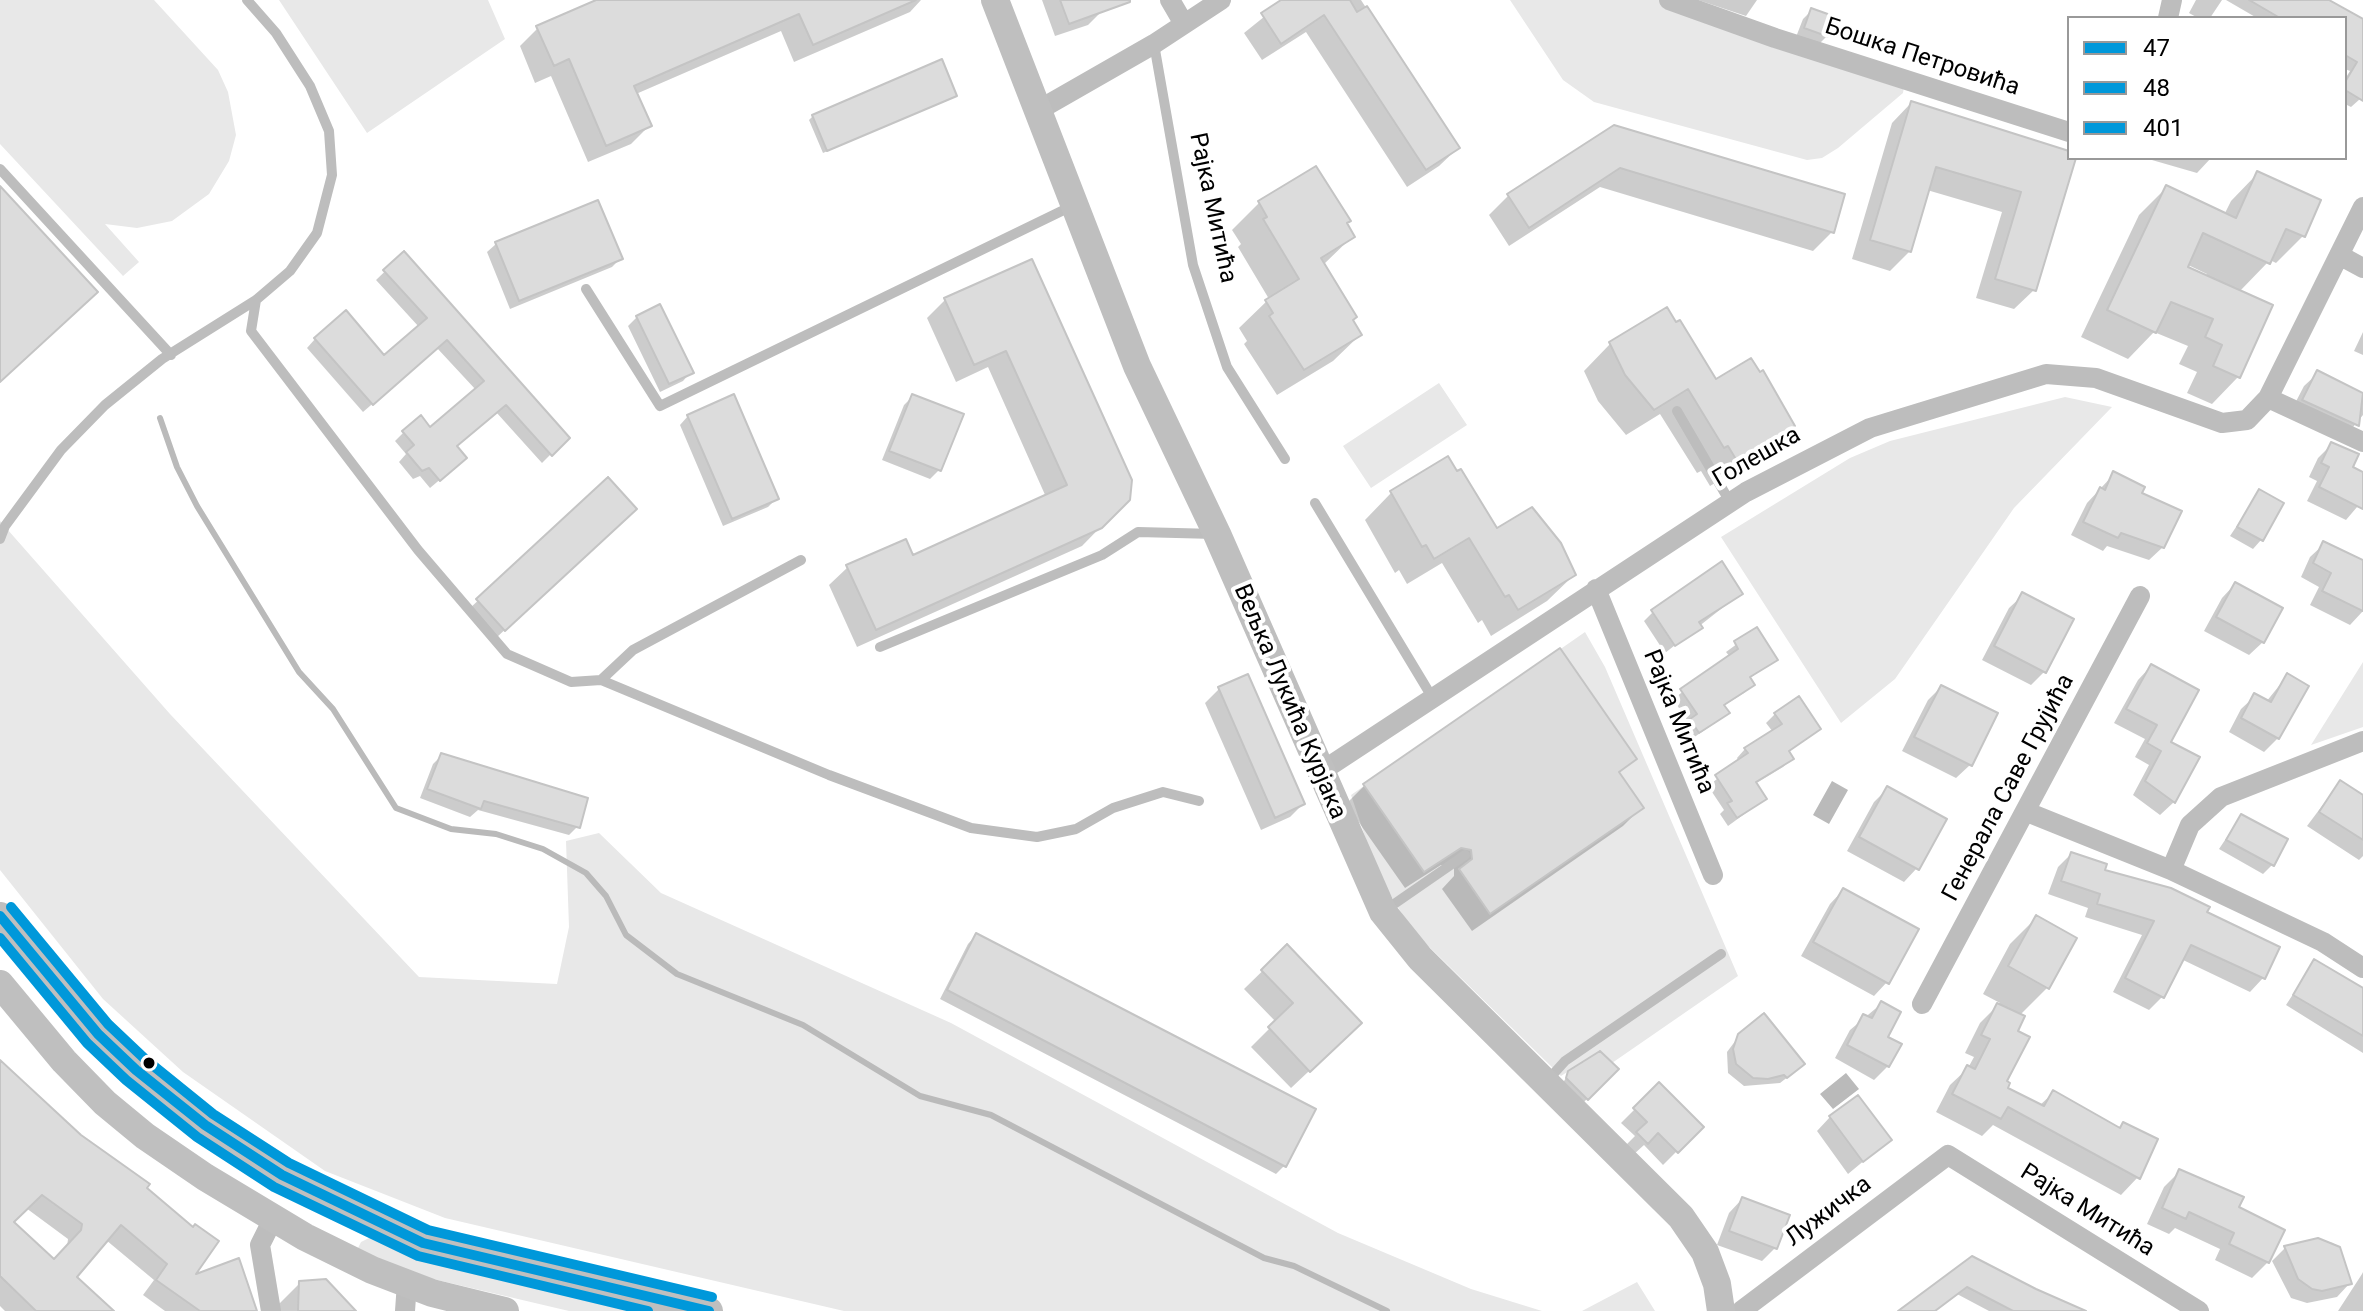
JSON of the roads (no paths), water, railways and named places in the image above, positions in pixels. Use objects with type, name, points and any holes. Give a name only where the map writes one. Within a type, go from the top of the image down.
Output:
[{"type":"street","name":"Вељка Лукића Курјака","points":[[995,0],[1072,206],[1137,366],[1217,534],[1319,773],[1383,912],[1420,958],[1688,1226],[1709,1263],[1721,1311]]},
{"type":"street","points":[[1170,0],[1184,24]]},
{"type":"street","points":[[1037,111],[1154,44],[1221,0]]},
{"type":"street","name":"Бошка Петровића","points":[[1669,0],[1775,38],[2067,131]]},
{"type":"street","points":[[2363,207],[2268,398],[2363,442]]},
{"type":"street","points":[[2339,255],[2363,268]]},
{"type":"street","name":"Голешка","points":[[1319,773],[1730,502],[1816,453],[1870,428],[2023,378],[2046,374],[2096,378],[2222,423],[2247,420],[2268,398]]},
{"type":"street","name":"Рајка Митића","points":[[1596,589],[1713,875]]},
{"type":"street","name":"Генерала Саве Грујића","points":[[1922,1004],[2140,596]]},
{"type":"street","points":[[2171,870],[2190,825],[2221,797],[2363,741]]},
{"type":"street","points":[[2027,812],[2171,870],[2323,942],[2363,968]]},
{"type":"street","points":[[0,916],[98,1034],[166,1097],[282,1175],[354,1212],[436,1247],[709,1311]]},
{"type":"street","points":[[0,984],[64,1061],[124,1120],[186,1164],[406,1297],[505,1311]]},
{"type":"street","name":"Рајка Митића","points":[[1948,1155],[2199,1311]]},
{"type":"street","name":"Лужичка","points":[[1741,1311],[1948,1155]]},
{"type":"street","points":[[336,1252],[354,1212]]},
{"type":"street","points":[[271,1311],[260,1245],[273,1219]]},
{"type":"lane","points":[[0,539],[5,526],[61,450],[105,405],[171,355],[256,300],[290,271],[317,233],[332,175],[329,131],[310,86],[276,33],[247,0]]},
{"type":"lane","name":"Рајка Митића","points":[[1154,44],[1193,265],[1227,367],[1285,459]]},
{"type":"lane","points":[[0,169],[171,355]]},
{"type":"lane","points":[[586,289],[660,406],[1072,206]]},
{"type":"lane","points":[[256,300],[251,331],[418,550],[507,654],[571,682],[601,680],[829,775],[971,828],[1037,837],[1076,829],[1113,808],[1163,792],[1199,801]]},
{"type":"lane","points":[[1677,411],[1730,502]]},
{"type":"lane","points":[[1315,503],[1432,697]]},
{"type":"lane","points":[[880,647],[1102,555],[1138,532],[1217,534]]},
{"type":"lane","points":[[601,680],[633,650],[801,560]]},
{"type":"lane","points":[[1383,912],[1465,855]]},
{"type":"lane","points":[[1546,1082],[1565,1061],[1721,954]]},
{"type":"waterway","points":[[160,418],[177,467],[197,506],[299,672],[333,709],[396,808],[451,829],[496,834],[543,849],[586,873],[606,896],[626,935],[677,974],[803,1025],[920,1096],[991,1115],[1264,1258],[1294,1266],[1387,1311]]}]
